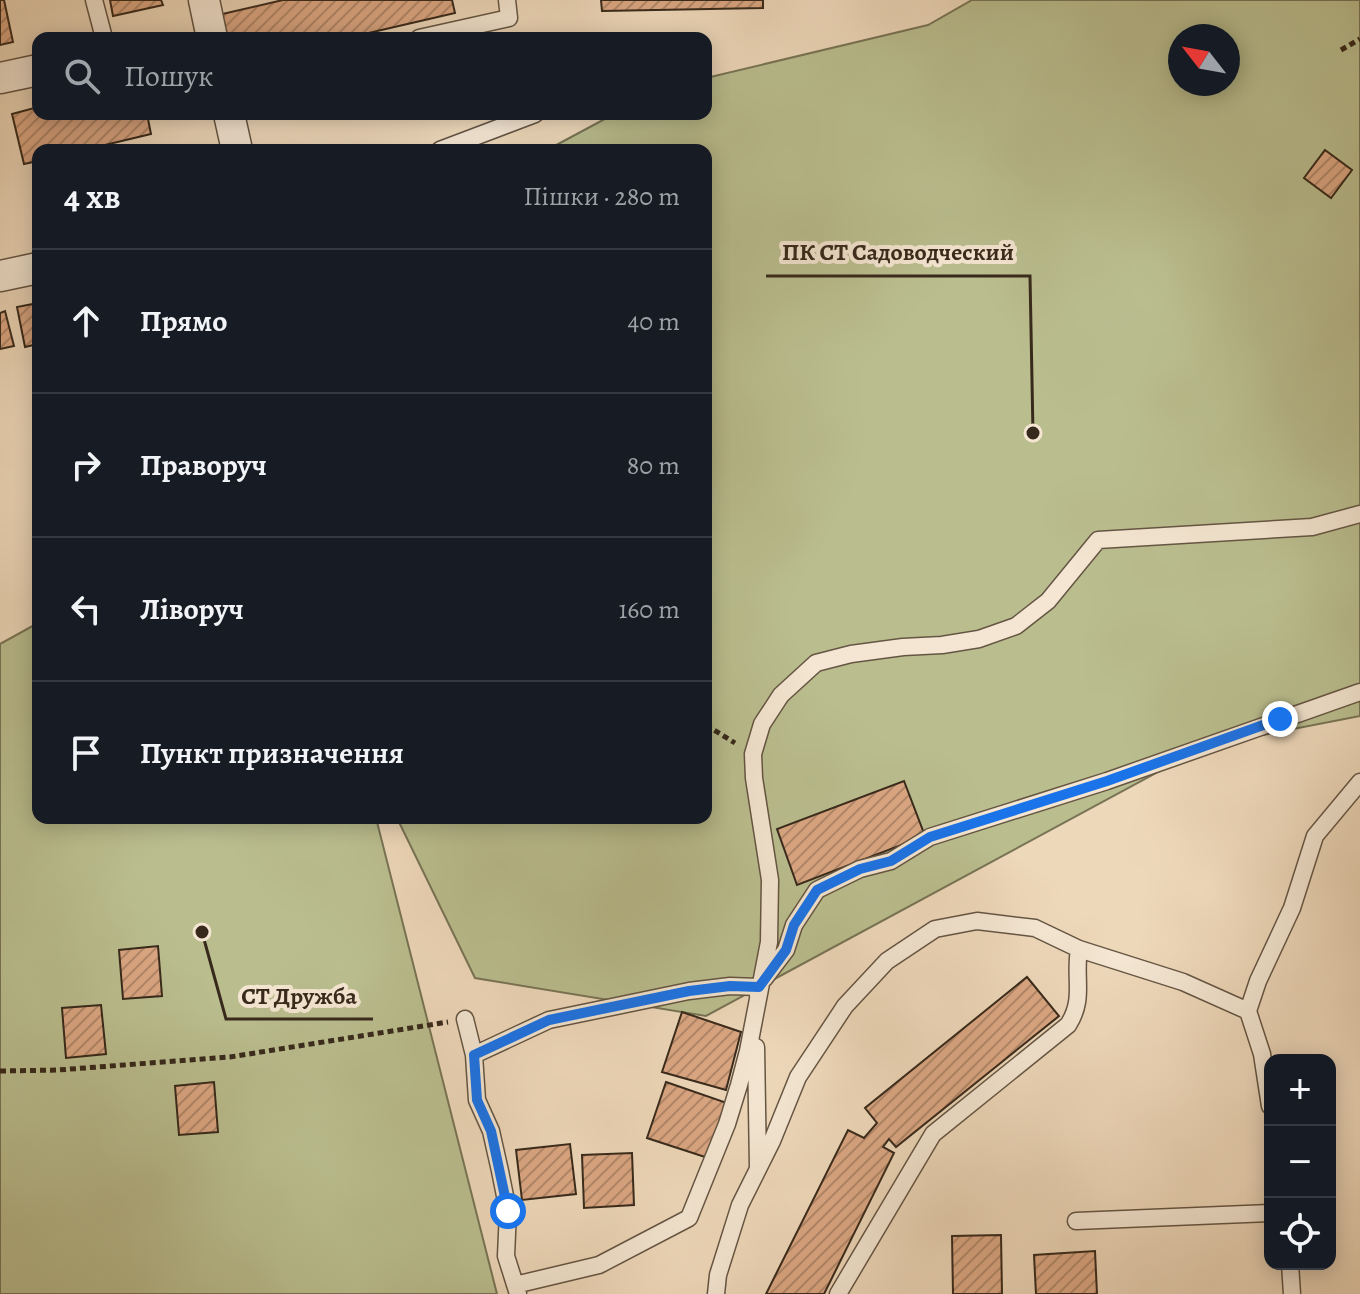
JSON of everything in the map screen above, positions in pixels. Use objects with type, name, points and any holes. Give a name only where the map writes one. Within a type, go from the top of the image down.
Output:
[{"type":"street","points":[[203,32],[204,0]]},
{"type":"street","points":[[0,78],[32,71]]},
{"type":"street","points":[[230,120],[236,144]]},
{"type":"street","points":[[0,276],[32,269]]},
{"type":"lane","points":[[94,0],[102,32]]},
{"type":"lane","points":[[446,32],[509,18],[507,0]]},
{"type":"lane","points":[[456,144],[519,120]]},
{"type":"lane","points":[[465,1019],[474,1055],[477,1100],[491,1131],[508,1211],[506,1256],[516,1290],[599,1265],[689,1218],[727,1124],[739,1085],[769,942],[770,880],[753,754],[762,724],[781,695],[816,663],[851,654],[979,639],[1016,626],[1048,601],[1098,540],[1312,527],[1360,514]]},
{"type":"lane","points":[[758,1170],[755,1079],[759,987],[786,950],[794,925],[817,890],[860,869],[891,861],[930,837],[1093,786],[1360,692]]},
{"type":"lane","points":[[1264,1067],[1248,1011],[1258,981],[1292,908],[1315,836],[1360,782]]},
{"type":"lane","points":[[716,1294],[718,1275],[740,1205],[798,1077],[845,1006],[887,961],[935,929],[977,921],[1035,928],[1079,949],[1183,982],[1248,1011]]},
{"type":"lane","points":[[838,1294],[933,1134],[1068,1025],[1077,1012],[1080,996],[1076,970],[1079,949]]},
{"type":"lane","points":[[474,1055],[549,1020],[689,991],[730,986],[759,987]]},
{"type":"lane","points":[[1076,1221],[1264,1213]]},
{"type":"lane","points":[[1290,1270],[1292,1294]]},
{"type":"path","points":[[1341,50],[1360,39]]},
{"type":"path","points":[[712,729],[753,754]]},
{"type":"path","points":[[0,1071],[58,1070],[230,1057],[465,1019]]},
{"type":"green space","points":[[972,0],[1360,0],[1360,716],[1206,746],[706,1016],[475,978],[400,824],[712,824],[712,144],[558,144],[603,120],[712,120],[712,77],[928,25]]},
{"type":"green space","points":[[32,626],[32,824],[378,824],[497,1294],[0,1294],[0,644]]},
{"type":"building","points":[[0,0],[4,0],[13,42],[0,45]]},
{"type":"building","points":[[110,0],[161,0],[163,5],[113,16]]},
{"type":"building","points":[[283,0],[452,0],[455,13],[373,32],[222,32],[218,15]]},
{"type":"building","points":[[601,0],[763,0],[763,8],[602,11]]},
{"type":"building","points":[[32,109],[32,120],[148,120],[151,134],[109,144],[32,144],[32,162],[24,164],[12,114]]},
{"type":"building","points":[[1325,150],[1352,170],[1331,198],[1304,178]]},
{"type":"building","points":[[32,304],[32,345],[25,347],[17,307]]},
{"type":"building","points":[[5,311],[14,346],[0,349],[0,313]]},
{"type":"building","points":[[904,781],[925,836],[797,885],[777,829]]},
{"type":"building","points":[[158,946],[162,996],[123,999],[119,950]]},
{"type":"building","points":[[1027,977],[1059,1016],[896,1147],[889,1139],[883,1147],[894,1153],[824,1294],[766,1294],[848,1130],[864,1138],[877,1123],[865,1108]]},
{"type":"building","points":[[101,1005],[106,1054],[66,1058],[62,1008]]},
{"type":"building","points":[[682,1012],[741,1032],[726,1090],[662,1072]]},
{"type":"building","points":[[214,1082],[218,1132],[179,1135],[175,1086]]},
{"type":"building","points":[[666,1082],[727,1103],[708,1158],[647,1138]]},
{"type":"building","points":[[570,1144],[576,1194],[522,1200],[516,1150]]},
{"type":"building","points":[[632,1153],[634,1205],[584,1208],[582,1155]]},
{"type":"building","points":[[1001,1235],[1002,1294],[953,1294],[952,1236]]},
{"type":"building","points":[[1095,1251],[1097,1294],[1036,1294],[1034,1255]]},
{"type":"place","name":"ПК СТ Садоводческий","points":[[1033,433]]},
{"type":"place","name":"СТ Дружба","points":[[202,932]]},
{"type":"route","points":[[508,1211],[491,1131],[477,1100],[474,1055],[549,1020],[689,991],[730,986],[759,987],[786,950],[794,925],[817,890],[860,869],[891,861],[930,837],[1033,806],[1280,719]]}]
